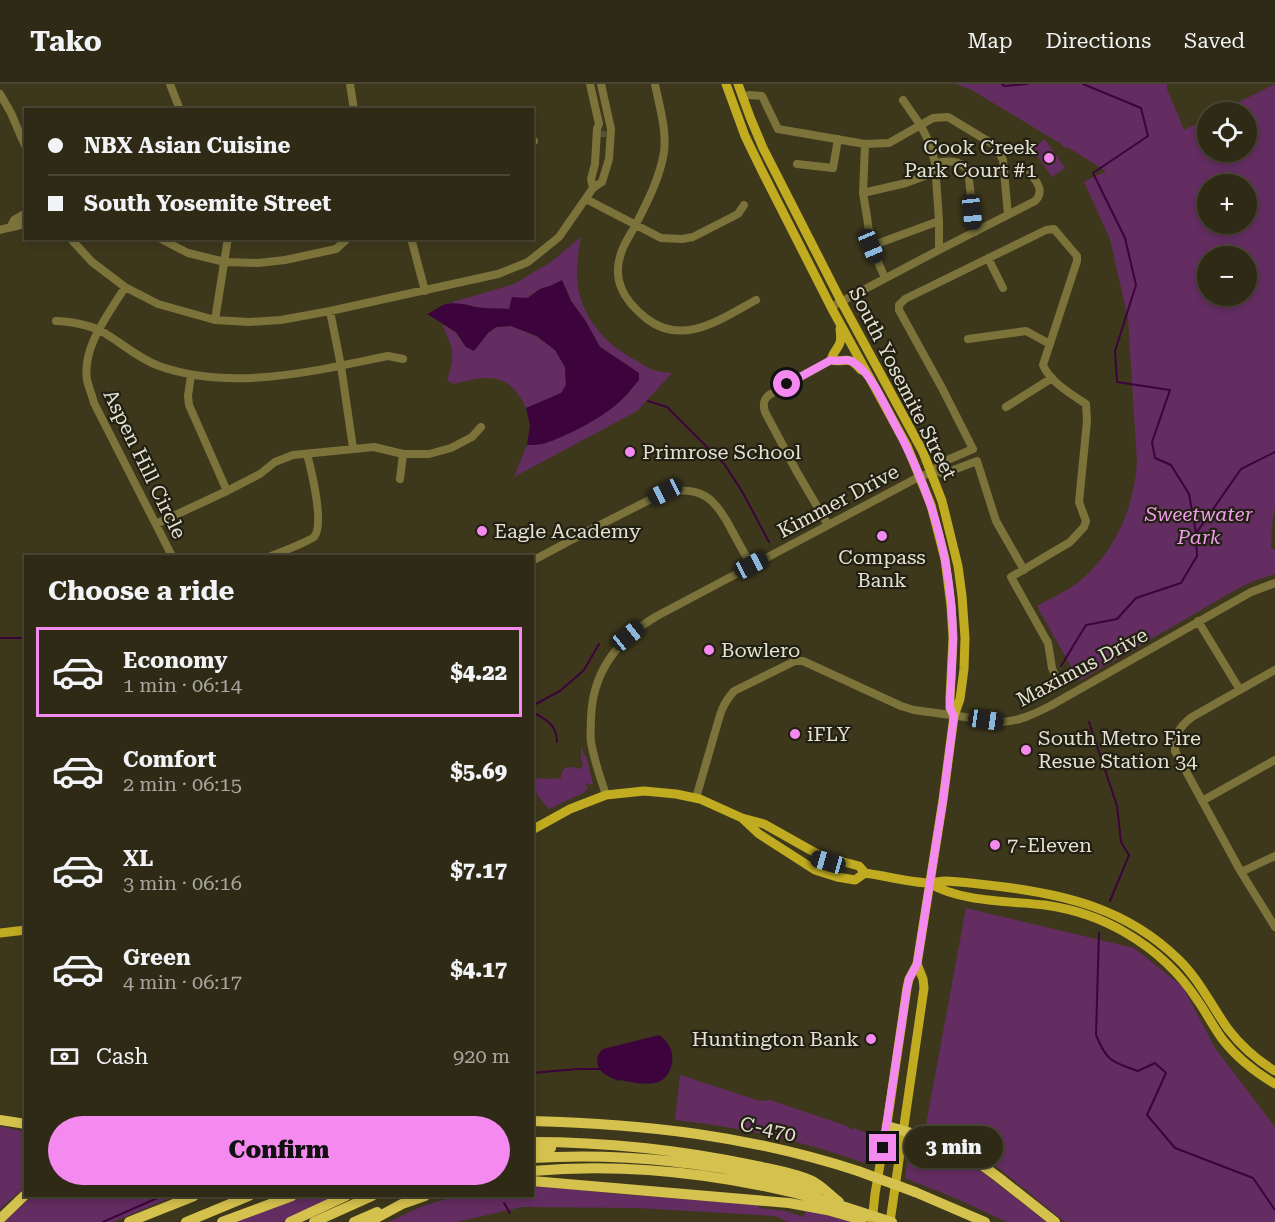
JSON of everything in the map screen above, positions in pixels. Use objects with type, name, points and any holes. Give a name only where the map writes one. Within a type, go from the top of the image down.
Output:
[{"type":"highway","points":[[0,1120],[24,1125]]},
{"type":"highway","name":"C-470","points":[[534,1121],[620,1125],[695,1133],[789,1151],[858,1171],[985,1222]]},
{"type":"highway","points":[[887,1126],[903,1130],[980,1164],[1055,1222]]},
{"type":"highway","points":[[534,1142],[590,1143],[685,1154],[763,1168],[810,1180],[859,1219],[871,1218],[891,1222]]},
{"type":"highway","points":[[534,1150],[618,1147]]},
{"type":"highway","points":[[534,1158],[604,1156],[683,1162],[759,1175],[826,1192]]},
{"type":"highway","points":[[534,1171],[579,1169],[684,1174],[762,1186],[849,1210]]},
{"type":"highway","points":[[534,1181],[849,1210]]},
{"type":"highway","points":[[0,1220],[24,1196]]},
{"type":"highway","points":[[129,1222],[192,1197]]},
{"type":"highway","points":[[186,1222],[247,1197]]},
{"type":"highway","points":[[222,1222],[289,1197]]},
{"type":"highway","points":[[290,1222],[344,1197]]},
{"type":"highway","points":[[314,1222],[370,1197]]},
{"type":"highway","points":[[369,1222],[402,1204],[422,1197]]},
{"type":"highway","points":[[354,1222],[389,1206],[402,1204]]},
{"type":"main road","name":"South Yosemite Street","points":[[726,84],[745,136],[831,307],[907,446],[921,477],[939,533],[950,587],[953,638],[950,708],[954,716]]},
{"type":"main road","name":"South Yosemite Street","points":[[738,84],[764,148],[841,302],[909,425],[932,472],[951,530],[962,596],[965,638],[960,699],[954,716],[917,964],[907,988],[871,1218]]},
{"type":"main road","points":[[839,322],[841,343],[831,360],[835,362],[846,359],[856,363],[873,383]]},
{"type":"main road","points":[[534,829],[570,809],[606,795],[653,792],[696,798],[717,806],[742,818],[764,824],[800,846],[822,856],[859,866],[865,873]]},
{"type":"main road","points":[[742,818],[759,834],[814,870],[837,877],[855,879],[865,873],[929,883],[956,882],[1038,891],[1107,911],[1148,934],[1179,960],[1202,987],[1234,1036],[1250,1053],[1275,1071]]},
{"type":"main road","points":[[759,834],[768,834],[789,846],[800,846]]},
{"type":"main road","points":[[794,857],[801,854],[849,868],[856,866]]},
{"type":"main road","points":[[929,883],[951,894],[1063,908],[1091,916],[1125,932],[1145,945],[1175,971],[1199,1002],[1223,1040],[1247,1064],[1275,1084]]},
{"type":"main road","points":[[0,933],[24,930]]},
{"type":"main road","name":"South Yosemite Street","points":[[891,1222],[923,990],[917,964]]},
{"type":"street","points":[[170,84],[179,108]]},
{"type":"street","points":[[350,84],[354,108]]},
{"type":"street","points":[[590,84],[601,134],[597,161],[591,179],[593,188]]},
{"type":"street","points":[[72,240],[92,262],[125,286],[158,304],[215,320],[249,322],[281,320],[498,274],[528,262],[559,237],[593,188],[602,182],[611,144],[610,122],[601,84]]},
{"type":"street","points":[[655,84],[663,127],[664,150],[657,180],[621,255],[618,273],[627,299],[636,310],[653,323],[667,329],[690,331],[707,326],[756,300]]},
{"type":"street","points":[[0,94],[24,143]]},
{"type":"street","points":[[749,95],[762,96],[778,129],[866,144],[889,143],[933,118],[948,117],[996,146],[1003,160],[1008,215]]},
{"type":"street","points":[[903,100],[930,144],[935,168],[939,250]]},
{"type":"street","points":[[601,134],[610,122]]},
{"type":"street","points":[[597,161],[597,129],[611,144]]},
{"type":"street","points":[[797,164],[833,168],[838,139]]},
{"type":"street","points":[[866,144],[863,193],[871,246],[885,278]]},
{"type":"street","points":[[597,161],[609,159]]},
{"type":"street","points":[[863,193],[906,183],[953,161],[968,170],[975,232]]},
{"type":"street","points":[[831,307],[1035,201],[1040,197],[1041,190],[1030,172]]},
{"type":"street","points":[[586,199],[661,238],[682,239],[693,237],[738,214],[744,205]]},
{"type":"street","points":[[11,226],[14,220],[24,214]]},
{"type":"street","points":[[871,246],[939,221]]},
{"type":"street","points":[[0,230],[24,224]]},
{"type":"street","points":[[1024,570],[996,521],[977,461],[943,474],[936,471],[938,464],[973,449],[899,310],[899,305],[905,299],[988,258],[1046,230],[1054,229],[1077,256],[1077,261],[1043,365],[1052,378],[1086,404],[1087,421],[1079,502],[1086,521],[1070,542],[1024,570],[1011,577],[1048,643],[1052,668],[1056,677]]},
{"type":"street","points":[[163,240],[188,253],[225,262],[258,263],[285,260],[336,249],[346,240]]},
{"type":"street","points":[[215,320],[228,240]]},
{"type":"street","points":[[412,240],[425,291]]},
{"type":"street","points":[[988,258],[1003,288]]},
{"type":"street","name":"Aspen Hill Circle","points":[[125,286],[90,348],[87,379],[94,403],[172,555]]},
{"type":"street","points":[[330,311],[353,448]]},
{"type":"street","points":[[56,321],[65,321],[99,330],[141,359],[191,375],[209,378],[241,379],[297,374],[388,356],[403,359]]},
{"type":"street","points":[[968,339],[1026,331],[1050,344]]},
{"type":"street","points":[[828,525],[763,406],[769,395],[831,360]]},
{"type":"street","points":[[191,375],[189,405],[227,491]]},
{"type":"street","points":[[1006,407],[1052,378]]},
{"type":"street","points":[[156,524],[227,491],[260,474],[275,462],[293,455],[374,447],[403,454],[429,454],[451,448],[472,437],[481,427]]},
{"type":"street","points":[[273,555],[314,537],[319,527],[315,487],[307,454]]},
{"type":"street","points":[[400,479],[403,454]]},
{"type":"street","name":"Kimmer Drive","points":[[606,795],[590,736],[591,709],[594,690],[607,661],[628,636],[641,626],[751,565],[932,472]]},
{"type":"street","points":[[534,560],[665,492],[678,490],[696,492],[713,500],[720,508],[751,565]]},
{"type":"street","name":"Maximus Drive","points":[[696,798],[723,706],[728,699],[734,691],[795,661],[803,661],[914,710],[1002,722],[1024,719],[1251,592],[1275,583]]},
{"type":"street","points":[[1198,621],[1240,690]]},
{"type":"street","points":[[1275,670],[1192,717],[1178,731],[1175,741],[1175,751],[1241,872],[1275,927]]},
{"type":"street","points":[[1202,801],[1275,759]]},
{"type":"street","points":[[1241,872],[1275,856]]},
{"type":"green space","name":"Sweetwater Park","points":[[955,84],[1167,84],[1184,130],[1197,124],[1197,162],[1257,162],[1257,102],[1239,102],[1275,84],[1275,507],[1271,549],[1275,549],[1275,574],[1237,589],[1079,681],[1037,606],[1076,584],[1104,555],[1113,542],[1127,512],[1137,462],[1128,319],[1110,239],[1084,182],[1106,171],[970,89]]},
{"type":"green space","name":"Cook Creek Park Court #1","points":[[1045,139],[1065,168],[1052,177],[1032,149]]},
{"type":"green space","points":[[581,237],[577,282],[581,300],[592,322],[607,340],[626,355],[653,370],[672,373],[637,411],[514,477],[527,445],[544,443],[572,432],[614,406],[628,394],[639,373],[600,347],[571,301],[566,288],[550,286],[540,289],[510,309],[477,308],[464,304],[443,305],[514,284],[551,262]]},
{"type":"green space","points":[[442,324],[456,333],[466,347],[497,327],[511,326],[537,337],[555,350],[565,367],[566,385],[562,393],[526,408],[512,387],[496,379],[476,379],[453,384],[447,380],[452,364],[452,352]]},
{"type":"green space","points":[[582,747],[593,784],[587,783],[585,785],[588,787],[585,792],[549,809],[536,792],[534,775],[536,778],[561,778],[565,769],[573,767],[579,769],[583,766]]},
{"type":"green space","points":[[966,908],[1134,948],[1183,987],[1215,1048],[1275,1127],[1275,1222],[1065,1222],[987,1159],[925,1130]]},
{"type":"green space","points":[[680,1075],[760,1101],[770,1100],[872,1135],[875,1145],[870,1165],[870,1158],[867,1154],[864,1163],[771,1136],[675,1120]]},
{"type":"green space","points":[[0,1126],[24,1132],[24,1188],[0,1209]]},
{"type":"green space","points":[[912,1142],[918,1142],[982,1172],[1047,1222],[1007,1222],[905,1178]]},
{"type":"green space","points":[[534,1185],[759,1205],[759,1208],[786,1211],[803,1217],[806,1210],[854,1222],[788,1222],[775,1216],[637,1208],[522,1207],[456,1222],[388,1222],[423,1206],[453,1197],[534,1197]]},
{"type":"green space","points":[[31,1197],[173,1197],[113,1222],[4,1222]]},
{"type":"green space","points":[[304,1197],[334,1197],[282,1222],[233,1222]]},
{"type":"shaded area","points":[[562,280],[571,301],[600,347],[639,373],[639,380],[617,404],[593,421],[546,443],[527,445],[530,425],[526,408],[561,393],[566,385],[565,367],[555,350],[537,336],[511,326],[496,327],[488,333],[474,351],[466,347],[456,332],[427,314],[451,303],[480,308],[509,309],[512,297],[528,298],[540,289]]},
{"type":"shaded area","points":[[659,1035],[668,1043],[672,1054],[672,1064],[666,1077],[662,1080],[649,1084],[618,1081],[603,1073],[598,1067],[597,1058],[603,1049]]},
{"type":"waterway","points":[[1002,84],[1004,86],[1027,84]]},
{"type":"waterway","points":[[1061,666],[1086,625],[1117,619],[1136,598],[1181,583],[1197,556],[1196,533],[1189,494],[1171,465],[1155,458],[1152,442],[1170,390],[1117,382],[1115,351],[1136,285],[1125,238],[1093,173],[1148,136],[1141,108],[1083,84]]},
{"type":"waterway","points":[[648,401],[667,407],[725,465],[769,542]]},
{"type":"waterway","points":[[1197,532],[1241,469],[1275,452]]},
{"type":"waterway","points":[[0,638],[24,638]]},
{"type":"waterway","points":[[534,705],[560,691],[584,670],[599,644]]},
{"type":"waterway","points":[[534,713],[553,727],[557,742]]},
{"type":"waterway","points":[[1089,722],[1117,806],[1121,842],[1129,855],[1110,901]]},
{"type":"waterway","points":[[1099,933],[1096,1035],[1107,1056],[1116,1063],[1138,1071],[1155,1063],[1166,1073],[1147,1115],[1175,1148],[1253,1178],[1275,1210]]},
{"type":"waterway","points":[[534,1073],[601,1069]]},
{"type":"waterway","points":[[103,1222],[160,1197]]},
{"type":"waterway","points":[[504,1203],[510,1213]]},
{"type":"tunnel","points":[[602,131],[602,137]]},
{"type":"place","name":"Cook Creek Park Court #1","points":[[1049,158]]},
{"type":"place","name":"Primrose School","points":[[630,452]]},
{"type":"place","name":"Eagle Academy","points":[[482,531]]},
{"type":"place","name":"Compass Bank","points":[[882,536]]},
{"type":"place","name":"Bowlero","points":[[709,650]]},
{"type":"place","name":"iFLY","points":[[795,734]]},
{"type":"place","name":"South Metro Fire Resue Station 34","points":[[1026,750]]},
{"type":"place","name":"7-Eleven","points":[[995,845]]},
{"type":"place","name":"Huntington Bank","points":[[871,1039]]},
{"type":"route","points":[[787,384],[831,360],[835,362],[846,359],[856,363],[873,383],[921,477],[939,533],[950,587],[953,638],[950,708],[954,716],[917,964],[907,988],[883,1148]]}]
